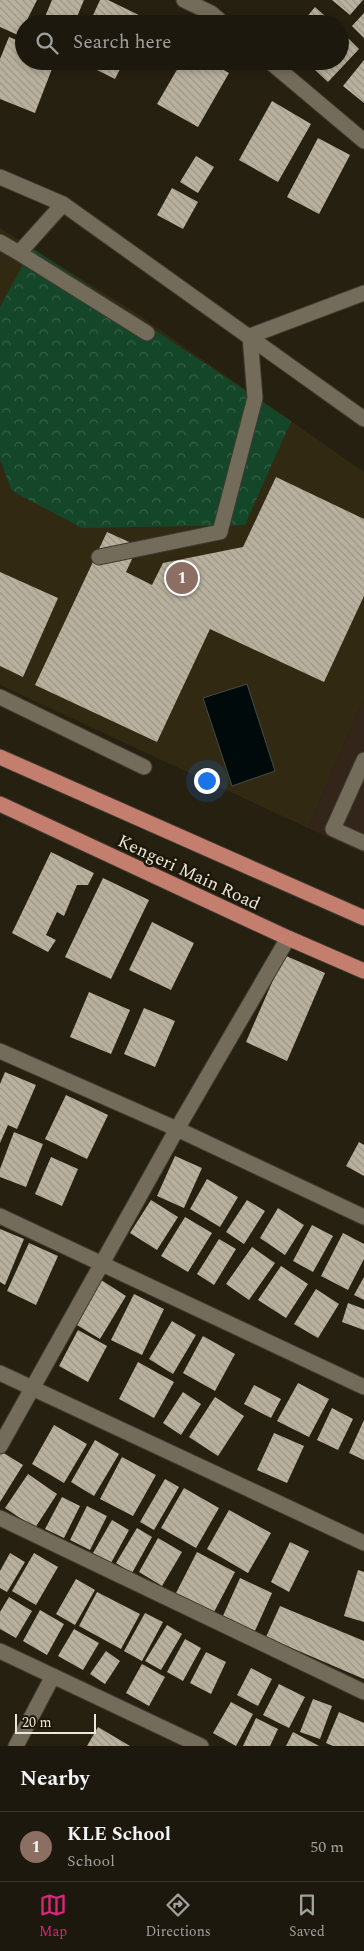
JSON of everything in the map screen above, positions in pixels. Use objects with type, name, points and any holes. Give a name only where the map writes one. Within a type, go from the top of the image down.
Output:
[{"type":"main road","name":"Kengeri Main Road","points":[[0,757],[364,918]]},
{"type":"main road","name":"Kengeri Main Road","points":[[0,804],[288,938],[364,971]]},
{"type":"street","points":[[184,0],[213,15]]},
{"type":"street","points":[[280,70],[364,141]]},
{"type":"street","points":[[0,177],[63,204],[364,419]]},
{"type":"street","points":[[19,253],[63,204]]},
{"type":"street","points":[[0,242],[147,334]]},
{"type":"street","points":[[250,336],[364,293]]},
{"type":"street","points":[[99,557],[220,532],[255,398],[250,336]]},
{"type":"street","points":[[0,697],[144,767]]},
{"type":"street","points":[[364,760],[333,829],[364,843]]},
{"type":"street","points":[[0,1446],[288,938]]},
{"type":"street","points":[[0,1051],[178,1129],[364,1217]]},
{"type":"street","points":[[0,1216],[364,1387]]},
{"type":"street","points":[[0,1373],[364,1543]]},
{"type":"street","points":[[0,1518],[364,1692]]},
{"type":"street","points":[[0,1652],[52,1676],[169,1739],[201,1746]]},
{"type":"street","points":[[16,1746],[52,1676]]},
{"type":"shaded area","points":[[0,228],[136,313],[364,472],[364,698],[308,828],[0,685]]},
{"type":"shaded area","points":[[247,684],[275,771],[232,786],[203,698]]},
{"type":"shaded area","points":[[364,698],[364,853],[308,828]]},
{"type":"green space","points":[[32,248],[291,421],[245,525],[82,528],[12,491],[0,460],[0,307]]},
{"type":"building","points":[[0,0],[37,0],[30,15],[15,15],[15,34],[0,27]]},
{"type":"building","points":[[52,0],[84,0],[78,15],[46,15]]},
{"type":"building","points":[[100,0],[108,0],[139,15],[93,15]]},
{"type":"building","points":[[332,0],[363,0],[350,15]]},
{"type":"building","points":[[315,7],[324,15],[308,15]]},
{"type":"building","points":[[364,13],[364,38],[352,26]]},
{"type":"building","points":[[9,37],[15,39],[15,70],[52,70],[35,113],[0,99],[0,59]]},
{"type":"building","points":[[349,39],[359,49],[349,60]]},
{"type":"building","points":[[364,60],[364,103],[343,86]]},
{"type":"building","points":[[97,70],[120,70],[115,79]]},
{"type":"building","points":[[177,70],[224,70],[229,73],[198,127],[157,104]]},
{"type":"building","points":[[315,70],[339,70],[328,82]]},
{"type":"building","points":[[272,101],[311,124],[278,182],[239,160]]},
{"type":"building","points":[[318,138],[350,155],[319,214],[287,197]]},
{"type":"building","points":[[196,156],[214,167],[198,193],[180,182]]},
{"type":"building","points":[[172,188],[198,202],[183,229],[157,215]]},
{"type":"building","points":[[276,477],[364,519],[364,596],[324,682],[210,629],[157,742],[35,685],[107,532],[138,546],[126,572],[152,585],[163,563],[243,547]]},
{"type":"building","points":[[0,572],[58,598],[23,677],[0,666]]},
{"type":"building","points":[[51,852],[94,873],[88,885],[77,885],[64,916],[57,912],[46,935],[56,940],[48,952],[12,933]]},
{"type":"building","points":[[103,878],[149,900],[111,979],[65,957]]},
{"type":"building","points":[[152,922],[194,943],[171,990],[129,970]]},
{"type":"building","points":[[284,955],[325,973],[287,1061],[246,1042]]},
{"type":"building","points":[[89,992],[130,1010],[111,1054],[70,1037]]},
{"type":"building","points":[[144,1008],[175,1021],[155,1067],[124,1054]]},
{"type":"building","points":[[5,1072],[36,1085],[17,1129],[8,1125],[0,1143],[0,1084]]},
{"type":"building","points":[[66,1095],[108,1115],[87,1159],[45,1139]]},
{"type":"building","points":[[14,1132],[43,1144],[26,1187],[0,1177],[0,1169]]},
{"type":"building","points":[[359,1142],[364,1145],[364,1176],[346,1166]]},
{"type":"building","points":[[175,1156],[202,1168],[184,1208],[157,1196]]},
{"type":"building","points":[[51,1157],[78,1169],[62,1206],[35,1194]]},
{"type":"building","points":[[207,1179],[238,1197],[220,1227],[190,1209]]},
{"type":"building","points":[[151,1200],[178,1217],[157,1250],[130,1233]]},
{"type":"building","points":[[247,1200],[265,1211],[244,1244],[226,1232]]},
{"type":"building","points":[[278,1208],[304,1225],[285,1255],[260,1238]]},
{"type":"building","points":[[185,1217],[212,1233],[188,1272],[161,1256]]},
{"type":"building","points":[[312,1225],[333,1236],[313,1272],[293,1261]]},
{"type":"building","points":[[0,1229],[24,1239],[5,1285],[0,1282]]},
{"type":"building","points":[[343,1233],[364,1244],[364,1259],[348,1290],[321,1276]]},
{"type":"building","points":[[219,1239],[236,1249],[214,1285],[197,1274]]},
{"type":"building","points":[[29,1243],[58,1256],[36,1305],[7,1291]]},
{"type":"building","points":[[252,1247],[275,1263],[249,1300],[226,1284]]},
{"type":"building","points":[[281,1266],[308,1284],[286,1318],[258,1300]]},
{"type":"building","points":[[364,1277],[364,1300],[354,1295]]},
{"type":"building","points":[[98,1278],[126,1296],[100,1339],[72,1322]]},
{"type":"building","points":[[316,1289],[339,1304],[318,1338],[294,1324]]},
{"type":"building","points":[[134,1294],[164,1309],[142,1355],[111,1340]]},
{"type":"building","points":[[348,1303],[364,1309],[364,1330],[342,1322]]},
{"type":"building","points":[[172,1321],[196,1335],[173,1374],[149,1359]]},
{"type":"building","points":[[78,1330],[107,1346],[88,1382],[59,1366]]},
{"type":"building","points":[[203,1336],[235,1354],[215,1391],[183,1373]]},
{"type":"building","points":[[138,1362],[174,1382],[154,1418],[119,1399]]},
{"type":"building","points":[[298,1383],[329,1399],[309,1437],[277,1421]]},
{"type":"building","points":[[254,1385],[281,1399],[271,1418],[244,1404]]},
{"type":"building","points":[[183,1392],[201,1404],[181,1435],[163,1423]]},
{"type":"building","points":[[215,1397],[244,1416],[218,1456],[189,1437]]},
{"type":"building","points":[[332,1408],[353,1419],[338,1450],[317,1440]]},
{"type":"building","points":[[364,1420],[364,1460],[349,1453]]},
{"type":"building","points":[[54,1425],[87,1444],[64,1483],[32,1464]]},
{"type":"building","points":[[274,1433],[304,1446],[287,1483],[257,1470]]},
{"type":"building","points":[[95,1440],[119,1454],[94,1496],[71,1482]]},
{"type":"building","points":[[2,1452],[23,1465],[0,1502],[0,1455]]},
{"type":"building","points":[[122,1457],[156,1475],[133,1516],[100,1499]]},
{"type":"building","points":[[28,1474],[57,1494],[35,1528],[5,1508]]},
{"type":"building","points":[[165,1479],[179,1487],[154,1530],[140,1522]]},
{"type":"building","points":[[184,1488],[219,1508],[196,1548],[161,1528]]},
{"type":"building","points":[[62,1497],[80,1506],[64,1538],[45,1529]]},
{"type":"building","points":[[87,1506],[107,1516],[90,1550],[70,1540]]},
{"type":"building","points":[[229,1510],[271,1533],[248,1573],[207,1549]]},
{"type":"building","points":[[112,1520],[129,1530],[111,1563],[93,1553]]},
{"type":"building","points":[[137,1528],[152,1537],[132,1573],[116,1563]]},
{"type":"building","points":[[158,1538],[182,1552],[162,1586],[139,1572]]},
{"type":"building","points":[[290,1542],[309,1551],[289,1592],[271,1582]]},
{"type":"building","points":[[197,1552],[235,1572],[214,1612],[176,1593]]},
{"type":"building","points":[[10,1553],[25,1562],[7,1592],[0,1588],[0,1571]]},
{"type":"building","points":[[34,1553],[58,1567],[36,1605],[12,1591]]},
{"type":"building","points":[[358,1570],[364,1572],[364,1622],[344,1616]]},
{"type":"building","points":[[240,1578],[272,1593],[254,1633],[222,1618]]},
{"type":"building","points":[[76,1579],[95,1590],[75,1625],[56,1614]]},
{"type":"building","points":[[97,1592],[140,1614],[121,1649],[79,1626]]},
{"type":"building","points":[[9,1597],[32,1611],[16,1638],[0,1629],[0,1612]]},
{"type":"building","points":[[280,1606],[364,1641],[364,1679],[266,1637]]},
{"type":"building","points":[[40,1610],[64,1624],[47,1655],[23,1641]]},
{"type":"building","points":[[145,1613],[163,1622],[142,1661],[124,1651]]},
{"type":"building","points":[[167,1625],[182,1634],[161,1670],[145,1661]]},
{"type":"building","points":[[74,1629],[99,1643],[83,1670],[58,1656]]},
{"type":"building","points":[[185,1639],[201,1648],[183,1681],[167,1672]]},
{"type":"building","points":[[106,1651],[120,1661],[105,1684],[90,1674]]},
{"type":"building","points":[[206,1652],[226,1662],[211,1694],[190,1683]]},
{"type":"building","points":[[142,1664],[165,1677],[149,1706],[126,1693]]},
{"type":"building","points":[[251,1668],[272,1679],[258,1706],[237,1695]]},
{"type":"building","points":[[279,1684],[305,1697],[289,1728],[263,1715]]},
{"type":"building","points":[[313,1699],[332,1706],[320,1739],[300,1732]]},
{"type":"building","points":[[231,1702],[253,1714],[236,1746],[213,1733]]},
{"type":"building","points":[[339,1712],[364,1723],[364,1746],[333,1746],[326,1743]]},
{"type":"building","points":[[256,1718],[278,1729],[270,1746],[243,1746]]},
{"type":"building","points":[[98,1727],[130,1746],[87,1746]]},
{"type":"building","points":[[293,1732],[319,1746],[286,1746]]},
{"type":"place","name":"KLE School","points":[[182,578]]}]
